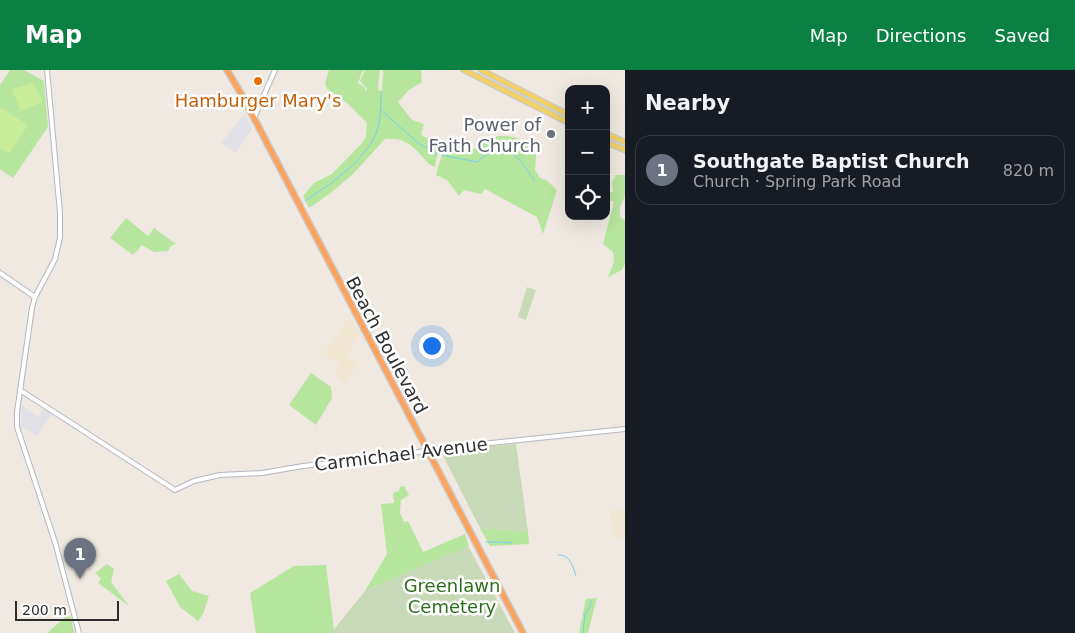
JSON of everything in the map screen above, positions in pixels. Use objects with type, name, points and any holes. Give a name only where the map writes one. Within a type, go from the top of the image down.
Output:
[{"type":"highway","name":"Beach Boulevard","points":[[227,70],[523,633]]},
{"type":"main road","points":[[464,70],[565,121]]},
{"type":"main road","points":[[481,70],[565,113]]},
{"type":"main road","points":[[610,136],[625,142]]},
{"type":"main road","points":[[610,144],[625,150]]},
{"type":"street","points":[[47,70],[61,230],[55,259],[35,297],[32,308],[17,412],[17,427],[55,542],[79,633]]},
{"type":"street","points":[[254,119],[275,70]]},
{"type":"street","points":[[0,273],[35,297]]},
{"type":"street","name":"Carmichael Avenue","points":[[20,390],[171,489],[179,489],[194,481],[220,474],[262,473],[426,450],[625,429]]},
{"type":"shaded area","points":[[245,114],[252,129],[236,153],[221,143]]},
{"type":"shaded area","points":[[348,320],[353,321],[360,335],[346,355],[358,364],[345,382],[334,374],[340,365],[324,353]]},
{"type":"shaded area","points":[[21,405],[38,417],[44,408],[52,414],[37,436],[21,426]]},
{"type":"shaded area","points":[[625,509],[625,538],[614,538],[610,511]]},
{"type":"green space","points":[[10,70],[24,70],[44,81],[48,127],[13,178],[0,169],[0,85]]},
{"type":"green space","points":[[329,70],[363,70],[358,83],[365,88],[365,92],[367,89],[360,81],[365,70],[380,70],[378,86],[379,91],[382,91],[383,70],[421,70],[422,82],[409,90],[398,102],[412,120],[424,124],[421,134],[424,137],[439,143],[435,167],[408,144],[396,139],[385,139],[353,174],[309,208],[303,196],[314,183],[332,174],[363,142],[366,136],[367,123],[347,103],[327,89],[325,83]]},
{"type":"green space","points":[[33,83],[43,102],[21,111],[12,89]]},
{"type":"green space","points":[[0,107],[28,125],[9,154],[0,148]]},
{"type":"green space","points":[[498,136],[510,136],[524,142],[536,155],[535,170],[540,178],[546,180],[557,190],[543,234],[537,217],[485,189],[481,194],[464,190],[459,196],[447,180],[436,175],[445,144],[468,146],[476,149],[488,140]]},
{"type":"green space","points":[[616,175],[625,175],[625,196],[620,207],[620,217],[625,220],[625,264],[622,270],[608,277],[614,262],[613,252],[603,244],[614,202],[610,200],[610,192],[613,192],[612,182]]},
{"type":"green space","points":[[126,218],[148,236],[154,228],[176,244],[171,246],[168,251],[154,252],[142,245],[133,255],[110,238]]},
{"type":"green space","points":[[527,287],[536,290],[526,320],[518,317]]},
{"type":"green space","points":[[311,373],[331,387],[332,398],[316,425],[289,405]]},
{"type":"green space","points":[[516,444],[528,532],[480,528],[440,450]]},
{"type":"green space","points":[[404,486],[409,495],[401,500],[400,513],[404,522],[408,521],[423,552],[465,534],[469,546],[365,591],[387,554],[381,504],[394,503],[393,493],[399,491],[400,487]]},
{"type":"green space","points":[[480,528],[528,532],[529,544],[490,546]]},
{"type":"green space","name":"Greenlawn Cemetery","points":[[468,546],[515,633],[331,633],[365,591]]},
{"type":"green space","points":[[107,564],[114,569],[111,582],[129,606],[98,583],[101,579],[95,573]]},
{"type":"green space","points":[[326,565],[334,630],[331,633],[256,633],[250,593],[294,566]]},
{"type":"green space","points":[[179,574],[192,591],[209,596],[203,614],[198,621],[180,607],[166,581]]},
{"type":"green space","points":[[597,598],[588,633],[579,633],[586,599]]},
{"type":"green space","points":[[67,616],[71,617],[74,633],[47,633]]},
{"type":"waterway","points":[[305,201],[353,165],[368,147],[378,127],[381,91]]},
{"type":"waterway","points":[[382,111],[418,143],[438,154]]},
{"type":"waterway","points":[[442,155],[477,162],[487,155],[504,150],[516,157],[534,180]]},
{"type":"waterway","points":[[486,542],[512,543]]},
{"type":"waterway","points":[[558,555],[568,559],[576,576]]},
{"type":"waterway","points":[[583,633],[585,614],[590,607],[591,601]]},
{"type":"place","name":"Hamburger Mary's","points":[[258,81]]},
{"type":"place","name":"Power of Faith Church","points":[[551,134]]},
{"type":"place","name":"Southgate Baptist Church","points":[[80,579]]}]
